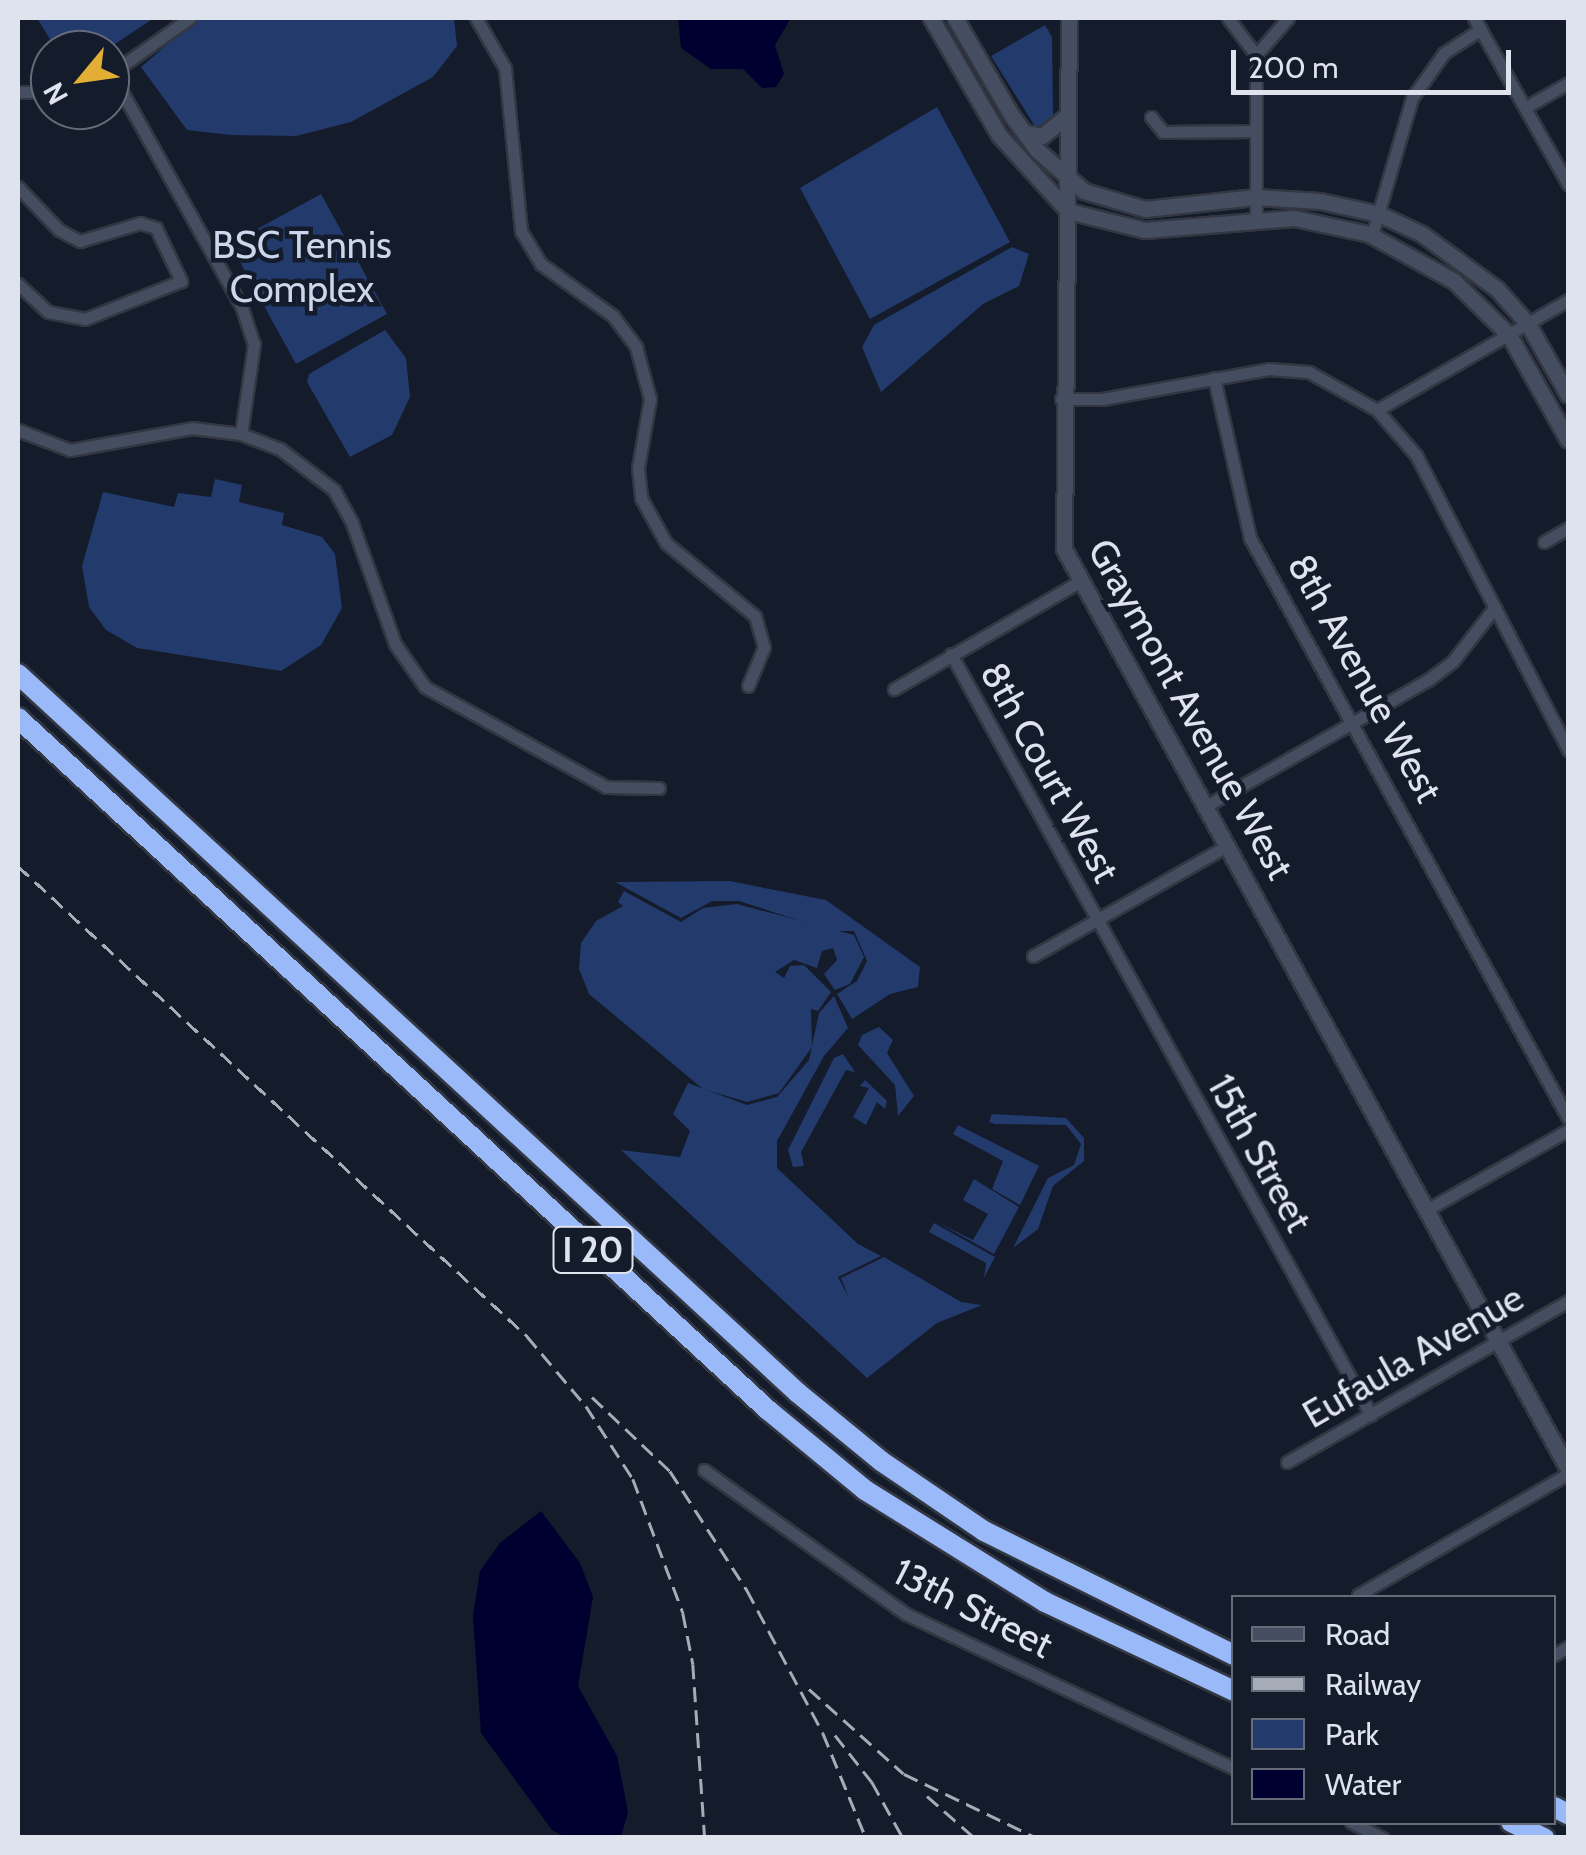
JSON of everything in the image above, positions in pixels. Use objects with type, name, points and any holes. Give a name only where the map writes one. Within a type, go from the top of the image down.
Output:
[{"type":"highway","name":"I 20","points":[[18,674],[798,1393],[881,1461],[984,1531],[1231,1654]]},
{"type":"highway","name":"I 20","points":[[18,718],[768,1410],[865,1490],[1044,1602],[1231,1690]]},
{"type":"highway","points":[[1516,1825],[1544,1838]]},
{"type":"main road","points":[[931,18],[999,135],[1068,211],[1145,230],[1256,219],[1328,222],[1372,235],[1454,281],[1509,335],[1568,440]]},
{"type":"main road","points":[[956,18],[1025,133],[1066,178],[1099,198],[1145,209],[1256,198],[1320,201],[1379,214],[1461,259],[1528,324],[1568,396]]},
{"type":"main road","name":"Graymont Avenue West","points":[[1069,18],[1060,522],[1077,583],[1206,806],[1568,1472]]},
{"type":"main road","points":[[1025,133],[1050,133],[1067,116]]},
{"type":"street","points":[[130,61],[190,18]]},
{"type":"street","points":[[476,18],[507,79],[521,230],[555,277],[613,316],[645,370],[650,400],[638,468],[648,518],[666,543],[740,599],[764,647],[748,686]]},
{"type":"street","points":[[1228,18],[1256,55],[1256,219]]},
{"type":"street","points":[[1256,55],[1288,18]]},
{"type":"street","points":[[1372,235],[1412,98],[1444,52],[1478,23],[1568,184]]},
{"type":"street","points":[[1526,107],[1568,83]]},
{"type":"street","points":[[130,108],[242,308],[254,344],[241,434]]},
{"type":"street","points":[[1151,117],[1164,132],[1255,130]]},
{"type":"street","points":[[18,186],[58,230],[80,241],[140,223],[156,228],[181,281],[85,319],[48,312],[18,284]]},
{"type":"street","points":[[1378,410],[1568,300]]},
{"type":"street","points":[[1060,399],[1102,399],[1268,370],[1309,372],[1378,410],[1416,455],[1568,750]]},
{"type":"street","name":"8th Avenue West","points":[[1214,378],[1250,538],[1568,1118]]},
{"type":"street","points":[[18,430],[70,450],[192,428],[241,434],[280,449],[334,490],[395,644],[425,688],[606,787],[659,788]]},
{"type":"street","points":[[1544,542],[1568,528]]},
{"type":"street","points":[[894,689],[1077,583]]},
{"type":"street","points":[[1206,806],[1453,661],[1495,607]]},
{"type":"street","name":"8th Court West","points":[[951,654],[1097,919]]},
{"type":"street","points":[[1034,956],[1228,846]]},
{"type":"street","name":"15th Street","points":[[1097,919],[1370,1414]]},
{"type":"street","points":[[1428,1210],[1568,1130]]},
{"type":"street","name":"Eufaula Avenue","points":[[1287,1462],[1568,1301]]},
{"type":"street","name":"13th Street","points":[[704,1470],[906,1614],[1231,1767]]},
{"type":"street","points":[[1358,1595],[1568,1472]]},
{"type":"street","points":[[1357,1825],[1383,1838]]},
{"type":"green space","points":[[37,18],[154,18],[130,34],[130,30],[44,30]]},
{"type":"green space","points":[[198,18],[454,18],[457,46],[433,77],[351,122],[296,136],[231,135],[187,130],[141,67]]},
{"type":"green space","points":[[1045,25],[1052,37],[1053,116],[1036,128],[991,56]]},
{"type":"green space","points":[[937,107],[1010,242],[870,319],[800,188]]},
{"type":"green space","name":"BSC Tennis Complex","points":[[321,194],[387,314],[296,364],[230,244]]},
{"type":"green space","points":[[1012,247],[1029,254],[1019,286],[983,304],[881,392],[862,347],[874,325]]},
{"type":"green space","points":[[385,330],[406,358],[410,397],[392,435],[350,457],[307,382],[309,374]]},
{"type":"green space","points":[[215,479],[242,485],[239,502],[284,513],[282,525],[322,537],[335,554],[342,608],[321,645],[281,671],[137,648],[106,630],[89,607],[82,566],[103,492],[174,507],[178,493],[211,497]]},
{"type":"green space","points":[[729,881],[826,900],[920,967],[918,987],[890,994],[852,1019],[837,994],[857,981],[867,961],[854,931],[832,931],[739,901],[712,901],[681,918],[615,882]]},
{"type":"green space","points":[[624,891],[681,922],[703,908],[737,904],[854,935],[864,957],[850,984],[835,990],[824,974],[837,960],[833,948],[822,951],[817,968],[794,960],[775,972],[784,978],[790,966],[804,965],[831,992],[818,1011],[811,1009],[812,1047],[779,1093],[747,1102],[703,1089],[589,994],[579,969],[581,943],[596,921],[623,906],[618,902]]},
{"type":"green space","points":[[834,996],[848,1028],[824,1056],[777,1141],[777,1168],[858,1244],[881,1256],[838,1277],[849,1298],[841,1278],[884,1257],[961,1302],[982,1305],[937,1323],[867,1378],[621,1150],[680,1157],[690,1131],[673,1114],[688,1083],[747,1105],[777,1097],[809,1060],[819,1013]]},
{"type":"green space","points":[[879,1027],[893,1040],[887,1053],[914,1096],[898,1116],[895,1085],[858,1045],[862,1035]]},
{"type":"green space","points":[[843,1054],[855,1072],[846,1070],[801,1152],[804,1166],[793,1167],[788,1150],[834,1058]]},
{"type":"green space","points":[[865,1080],[887,1101],[885,1109],[877,1102],[866,1125],[853,1117],[869,1088],[860,1086]]},
{"type":"green space","points":[[992,1114],[1066,1118],[1084,1138],[1084,1161],[1053,1186],[1038,1229],[1013,1248],[1048,1178],[1074,1165],[1081,1144],[1066,1125],[995,1124],[989,1122]]},
{"type":"green space","points":[[958,1125],[1039,1166],[1020,1205],[992,1189],[1003,1161],[953,1134]]},
{"type":"green space","points":[[974,1179],[1019,1207],[994,1254],[935,1221],[973,1240],[988,1214],[963,1200]]},
{"type":"green space","points":[[934,1223],[995,1257],[984,1278],[986,1263],[929,1232]]},
{"type":"water","points":[[678,18],[791,18],[775,45],[784,74],[776,87],[762,88],[743,69],[711,69],[681,48]]},
{"type":"water","points":[[541,1511],[580,1563],[593,1597],[578,1686],[617,1756],[628,1812],[621,1837],[565,1837],[552,1830],[481,1733],[473,1616],[480,1571],[500,1543]]},
{"type":"railway","points":[[18,866],[527,1336],[586,1406],[633,1479],[683,1613],[693,1664],[705,1838]]},
{"type":"railway","points":[[592,1397],[670,1471],[747,1590],[823,1733],[866,1838]]},
{"type":"railway","points":[[809,1689],[904,1774],[1037,1838]]},
{"type":"railway","points":[[835,1735],[872,1782],[903,1838]]},
{"type":"railway","points":[[927,1796],[975,1838]]}]
